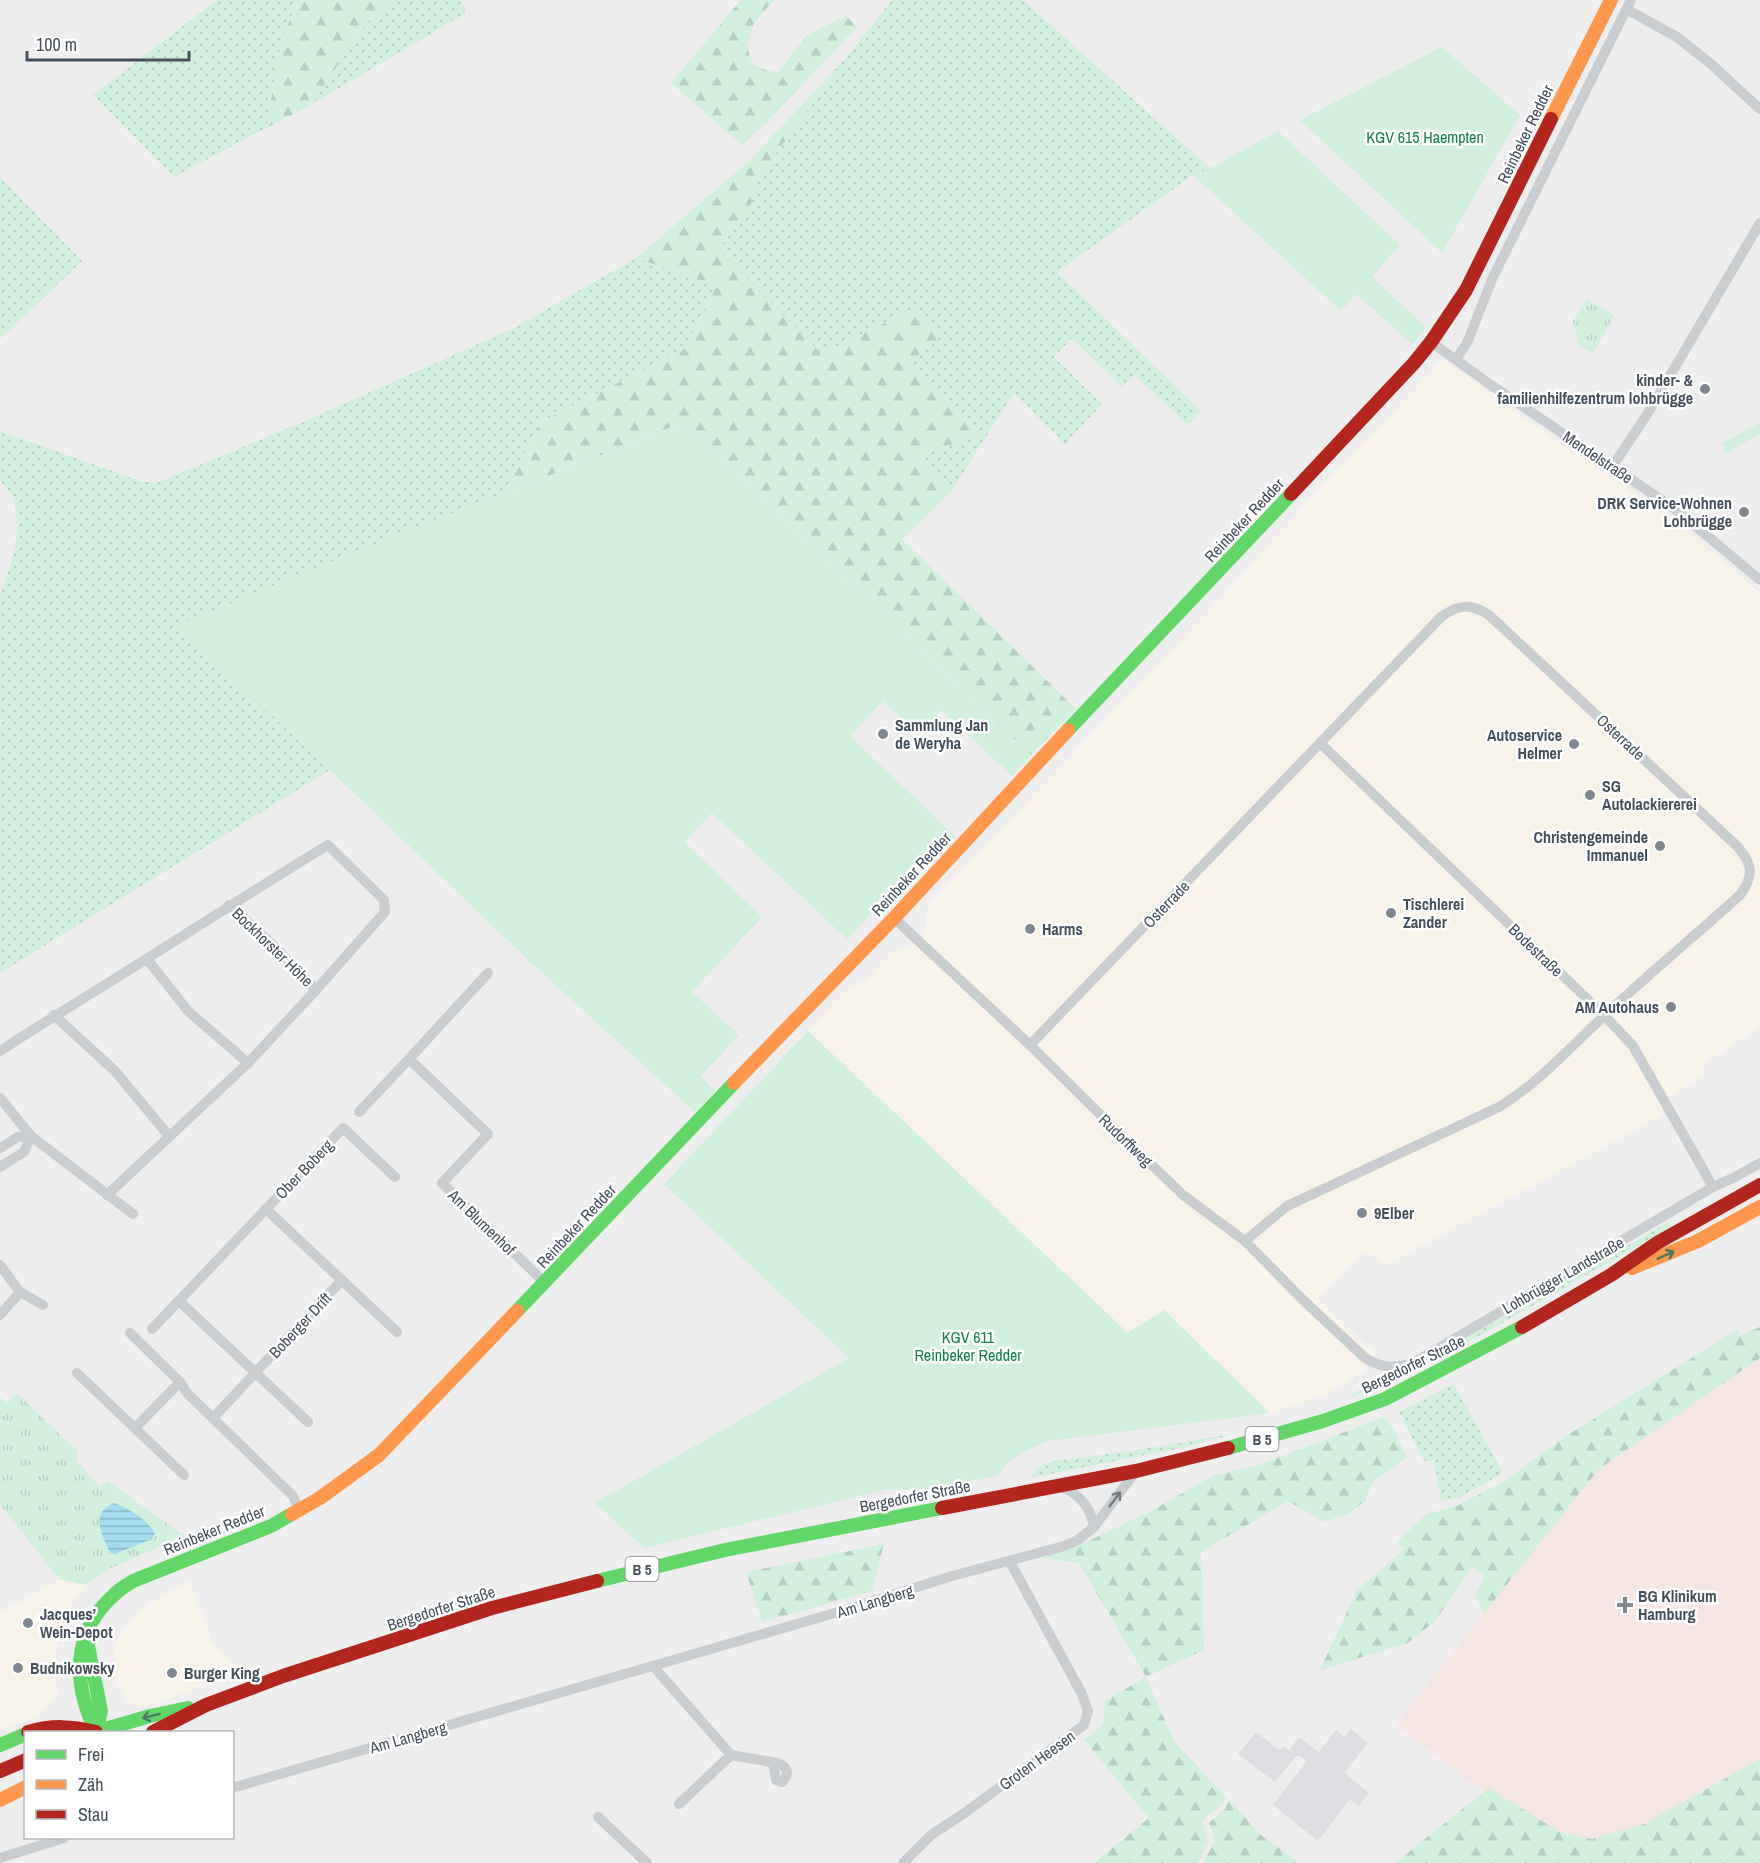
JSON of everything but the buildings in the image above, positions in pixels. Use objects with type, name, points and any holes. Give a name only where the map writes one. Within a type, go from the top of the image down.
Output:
[{"type":"main road","name":"Reinbeker Redder","points":[[96,1731],[101,1711],[87,1639],[90,1627],[110,1598],[133,1581],[259,1531],[299,1510],[355,1474],[379,1455],[894,918],[1027,773],[1384,396],[1431,342],[1470,282],[1611,0]]},
{"type":"main road","name":"Bergedorfer Straße","points":[[155,1731],[206,1705],[283,1676],[492,1608],[570,1587],[725,1550],[1136,1471],[1261,1440],[1385,1400],[1522,1327],[1611,1275],[1657,1244],[1756,1187]]},
{"type":"main road","points":[[1713,1211],[1724,1213],[1735,1222],[1742,1203],[1756,1187]]},
{"type":"main road","name":"Bergedorfer Straße","points":[[1611,1275],[1663,1257],[1735,1222],[1760,1207]]},
{"type":"main road","name":"Bergedorfer Straße","points":[[99,1731],[150,1716],[206,1705]]},
{"type":"main road","points":[[35,1731],[69,1725],[92,1731]]},
{"type":"main road","points":[[0,1745],[24,1734]]},
{"type":"main road","points":[[0,1771],[24,1761]]},
{"type":"main road","points":[[0,1800],[24,1788]]},
{"type":"street","points":[[1456,359],[1467,343],[1494,277],[1628,5],[1677,37],[1711,64],[1760,109]]},
{"type":"street","points":[[1612,467],[1648,413],[1760,224]]},
{"type":"street","name":"Mendelstraße","points":[[1431,342],[1675,509],[1760,580]]},
{"type":"street","name":"Osterrade","points":[[1030,1045],[1441,617],[1452,609],[1465,606],[1478,609],[1498,623],[1738,847],[1750,865],[1747,886],[1740,895],[1604,1015],[1521,1094],[1499,1107],[1287,1206],[1245,1241]]},
{"type":"street","name":"Bodestraße","points":[[1321,744],[1604,1015],[1633,1046],[1713,1187]]},
{"type":"street","name":"Bockhorster Höhe","points":[[0,1051],[327,845],[384,900],[385,912],[248,1063],[107,1195]]},
{"type":"street","name":"Bockhorster Höhe","points":[[229,905],[275,947],[316,990]]},
{"type":"street","name":"Rudorffweg","points":[[894,918],[1030,1045],[1183,1195],[1245,1241],[1364,1357]]},
{"type":"street","points":[[147,959],[188,1011],[248,1063]]},
{"type":"street","points":[[359,1112],[488,973]]},
{"type":"street","points":[[54,1015],[115,1071],[169,1136]]},
{"type":"street","name":"Am Blumenhof","points":[[409,1059],[488,1134],[442,1183],[545,1283]]},
{"type":"street","points":[[0,1098],[31,1136],[133,1214]]},
{"type":"street","name":"Ober Boberg","points":[[152,1329],[343,1128],[395,1177]]},
{"type":"street","points":[[0,1148],[18,1137],[31,1136]]},
{"type":"street","points":[[0,1167],[24,1152],[31,1136]]},
{"type":"street","name":"Lohbrügger Landstraße","points":[[1364,1357],[1375,1364],[1386,1367],[1413,1363],[1713,1187],[1735,1178],[1760,1163]]},
{"type":"street","name":"Ober Boberg","points":[[266,1209],[342,1280]]},
{"type":"street","points":[[0,1265],[20,1292],[43,1305]]},
{"type":"street","name":"Boberger Drift","points":[[213,1418],[342,1280],[398,1332]]},
{"type":"street","points":[[0,1315],[20,1292]]},
{"type":"street","points":[[179,1301],[256,1373]]},
{"type":"street","points":[[130,1333],[180,1382],[187,1393],[293,1496],[299,1510]]},
{"type":"street","points":[[77,1373],[184,1475]]},
{"type":"street","name":"Boberger Drift","points":[[256,1373],[308,1422]]},
{"type":"street","points":[[135,1428],[180,1382]]},
{"type":"street","name":"Am Langberg","points":[[234,1787],[849,1609],[952,1576],[1064,1546],[1078,1540],[1094,1527],[1136,1471]]},
{"type":"street","points":[[1055,1487],[1066,1489],[1084,1503],[1091,1514],[1094,1527]]},
{"type":"street","name":"Groten Heesen","points":[[903,1863],[931,1835],[1084,1725],[1088,1711],[1082,1694],[1010,1562]]},
{"type":"street","points":[[653,1666],[731,1755],[773,1762]]},
{"type":"street","points":[[679,1804],[731,1755]]},
{"type":"street","points":[[598,1817],[647,1863]]},
{"type":"street","points":[[0,1858],[61,1839]]},
{"type":"shaded area","points":[[1443,359],[1564,446],[1676,520],[1760,593],[1760,1027],[1702,1064],[1707,1073],[1674,1093],[1659,1117],[1384,1266],[1365,1250],[1317,1298],[1375,1353],[1365,1370],[1323,1396],[1270,1413],[1164,1311],[1128,1333],[808,1031],[846,989],[865,980],[892,952],[908,949],[925,931],[928,906],[1261,556],[1262,551]]},
{"type":"shaded area","name":"BG Klinikum Hamburg","points":[[1760,1358],[1760,1863],[1557,1847],[1396,1725],[1599,1469]]},
{"type":"shaded area","points":[[59,1579],[86,1585],[68,1609],[58,1638],[55,1666],[58,1695],[39,1717],[0,1731],[0,1613]]},
{"type":"shaded area","points":[[190,1581],[213,1644],[244,1672],[157,1703],[139,1706],[127,1701],[112,1674],[116,1641],[136,1614],[157,1599]]},
{"type":"shaded area","points":[[1351,1729],[1368,1743],[1344,1773],[1369,1793],[1359,1806],[1350,1799],[1318,1841],[1273,1805],[1307,1761],[1296,1756],[1275,1782],[1238,1754],[1256,1732],[1279,1750],[1283,1746],[1289,1750],[1299,1737],[1319,1752],[1336,1730],[1344,1737]]},
{"type":"green space","points":[[217,0],[298,0],[282,39],[266,128],[174,177],[93,95]]},
{"type":"green space","points":[[298,0],[397,0],[366,23],[311,105],[266,128],[282,39]]},
{"type":"green space","points":[[397,0],[461,0],[466,13],[311,105],[366,23]]},
{"type":"green space","points":[[741,0],[774,0],[754,23],[747,47],[753,64],[765,70],[778,72],[807,35],[846,16],[857,27],[769,120],[742,145],[671,83]]},
{"type":"green space","points":[[892,0],[1023,0],[1209,167],[1193,175],[1057,272],[1201,411],[1187,425],[1135,375],[1122,387],[1072,338],[1054,357],[1102,404],[1065,444],[1014,393],[950,493],[921,455],[979,435],[908,363],[917,311],[913,309],[822,354],[717,249],[750,209],[756,181],[844,60]]},
{"type":"green space","name":"KGV 615 Haempten","points":[[1442,47],[1520,115],[1442,253],[1300,120]]},
{"type":"green space","points":[[844,60],[756,181],[750,209],[718,249],[822,354],[913,309],[939,339],[908,363],[979,435],[921,455],[950,493],[902,539],[1076,709],[1031,755],[682,423],[504,494],[541,422],[686,348],[716,285],[636,258],[749,161]]},
{"type":"green space","name":"KGV 615 Haempten","points":[[1278,131],[1400,245],[1372,277],[1426,327],[1412,344],[1356,294],[1341,311],[1193,175],[1209,169]]},
{"type":"green space","points":[[0,177],[82,261],[0,339]]},
{"type":"green space","points":[[636,258],[716,285],[686,348],[541,422],[504,494],[177,626],[330,770],[0,973],[0,723],[3,721],[0,718],[0,595],[14,554],[18,526],[14,497],[0,481],[0,431],[140,481],[156,483],[305,421],[514,328]]},
{"type":"green space","points":[[1587,299],[1614,315],[1594,353],[1579,345],[1573,321]]},
{"type":"green space","points":[[682,423],[1031,755],[1012,776],[942,710],[919,733],[883,701],[850,736],[955,836],[924,871],[916,865],[847,939],[712,813],[685,842],[762,917],[692,992],[739,1035],[701,1076],[715,1091],[695,1112],[529,961],[176,626],[416,527]]},
{"type":"green space","points":[[1760,423],[1760,433],[1726,454],[1722,443]]},
{"type":"green space","name":"KGV 611 Reinbeker Redder","points":[[808,1031],[1128,1333],[1164,1310],[1270,1413],[1048,1441],[1020,1454],[997,1476],[923,1490],[885,1490],[644,1548],[595,1503],[849,1358],[664,1184]]},
{"type":"green space","points":[[1669,1222],[1671,1226],[1664,1231],[1483,1334],[1409,1372],[1351,1397],[1356,1391],[1385,1373],[1413,1368]]},
{"type":"green space","points":[[1760,1327],[1760,1358],[1599,1469],[1484,1613],[1475,1595],[1485,1576],[1472,1567],[1434,1622],[1408,1643],[1320,1670],[1357,1590],[1404,1550],[1397,1542],[1426,1514],[1459,1505],[1506,1480],[1569,1434],[1737,1330],[1740,1336]]},
{"type":"green space","points":[[1454,1384],[1503,1473],[1460,1497],[1441,1501],[1434,1460],[1424,1461],[1399,1412]]},
{"type":"green space","points":[[17,1393],[77,1451],[77,1461],[100,1487],[108,1481],[184,1536],[111,1568],[86,1585],[59,1579],[0,1504],[0,1397],[7,1404]]},
{"type":"green space","points":[[1384,1417],[1394,1430],[1407,1457],[1373,1482],[1365,1501],[1348,1514],[1324,1522],[1288,1501],[1201,1552],[1204,1650],[1146,1677],[1079,1563],[1041,1558],[1084,1543],[1143,1515],[1213,1476],[1259,1465]]},
{"type":"green space","points":[[1237,1433],[1185,1447],[1029,1478],[1042,1465],[1054,1461],[1138,1450]]},
{"type":"green space","points":[[884,1544],[872,1591],[762,1622],[746,1572]]},
{"type":"green space","points":[[1146,1677],[1174,1741],[1227,1798],[1202,1821],[1209,1841],[1198,1863],[1094,1863],[1149,1818],[1084,1740],[1103,1725],[1105,1701]]},
{"type":"green space","points":[[1760,1759],[1760,1863],[1395,1863],[1489,1788],[1560,1832],[1592,1839],[1644,1824]]},
{"type":"green space","points":[[1229,1800],[1261,1835],[1297,1863],[1203,1863],[1215,1841],[1209,1823],[1225,1809]]},
{"type":"water","points":[[114,1503],[142,1519],[155,1533],[152,1539],[115,1554],[110,1553],[101,1531],[100,1518],[106,1507]]},
{"type":"traffic: fast","points":[[1068,730],[1291,494]]},
{"type":"traffic: fast","points":[[517,1311],[734,1083]]},
{"type":"traffic: fast","points":[[1228,1448],[1323,1421],[1385,1399],[1522,1327]]},
{"type":"traffic: fast","points":[[597,1581],[725,1550],[942,1508]]},
{"type":"traffic: fast","points":[[96,1731],[83,1696],[80,1660],[83,1642],[100,1610],[118,1591],[133,1581],[271,1526],[292,1514]]},
{"type":"traffic: fast","points":[[88,1635],[88,1646],[101,1711],[96,1731]]},
{"type":"traffic: fast","points":[[98,1731],[188,1708]]},
{"type":"traffic: fast","points":[[0,1745],[24,1735]]},
{"type":"traffic: slow","points":[[1551,119],[1611,0]]},
{"type":"traffic: slow","points":[[734,1083],[894,918],[1068,730]]},
{"type":"traffic: slow","points":[[1632,1268],[1698,1241],[1760,1207]]},
{"type":"traffic: slow","points":[[292,1514],[320,1498],[379,1455],[517,1311]]},
{"type":"traffic: slow","points":[[0,1800],[24,1788]]},
{"type":"traffic: jam","points":[[1291,494],[1431,342],[1466,290],[1551,119]]},
{"type":"traffic: jam","points":[[1522,1327],[1611,1275],[1657,1243],[1760,1185]]},
{"type":"traffic: jam","points":[[942,1508],[1136,1471],[1228,1448]]},
{"type":"traffic: jam","points":[[155,1731],[206,1705],[283,1676],[492,1608],[597,1581]]},
{"type":"traffic: jam","points":[[32,1731],[62,1727],[92,1731]]},
{"type":"traffic: jam","points":[[0,1771],[24,1761]]},
{"type":"place","name":"kinder- & familienhilfezentrum lohbrügge","points":[[1705,389]]},
{"type":"place","name":"DRK Service-Wohnen Lohbrügge","points":[[1744,512]]},
{"type":"place","name":"Sammlung Jan de Weryha","points":[[883,734]]},
{"type":"place","name":"Autoservice Helmer","points":[[1574,744]]},
{"type":"place","name":"SG Autolackiererei","points":[[1590,795]]},
{"type":"place","name":"Christengemeinde Immanuel","points":[[1660,846]]},
{"type":"place","name":"Tischlerei Zander","points":[[1391,913]]},
{"type":"place","name":"Harms","points":[[1030,929]]},
{"type":"place","name":"AM Autohaus","points":[[1671,1007]]},
{"type":"place","name":"9Elber","points":[[1362,1213]]},
{"type":"place","name":"BG Klinikum Hamburg","points":[[1625,1605]]},
{"type":"place","name":"Jacques’ Wein-Depot","points":[[28,1623]]},
{"type":"place","name":"Budnikowsky","points":[[18,1668]]},
{"type":"place","name":"Burger King","points":[[172,1673]]}]
